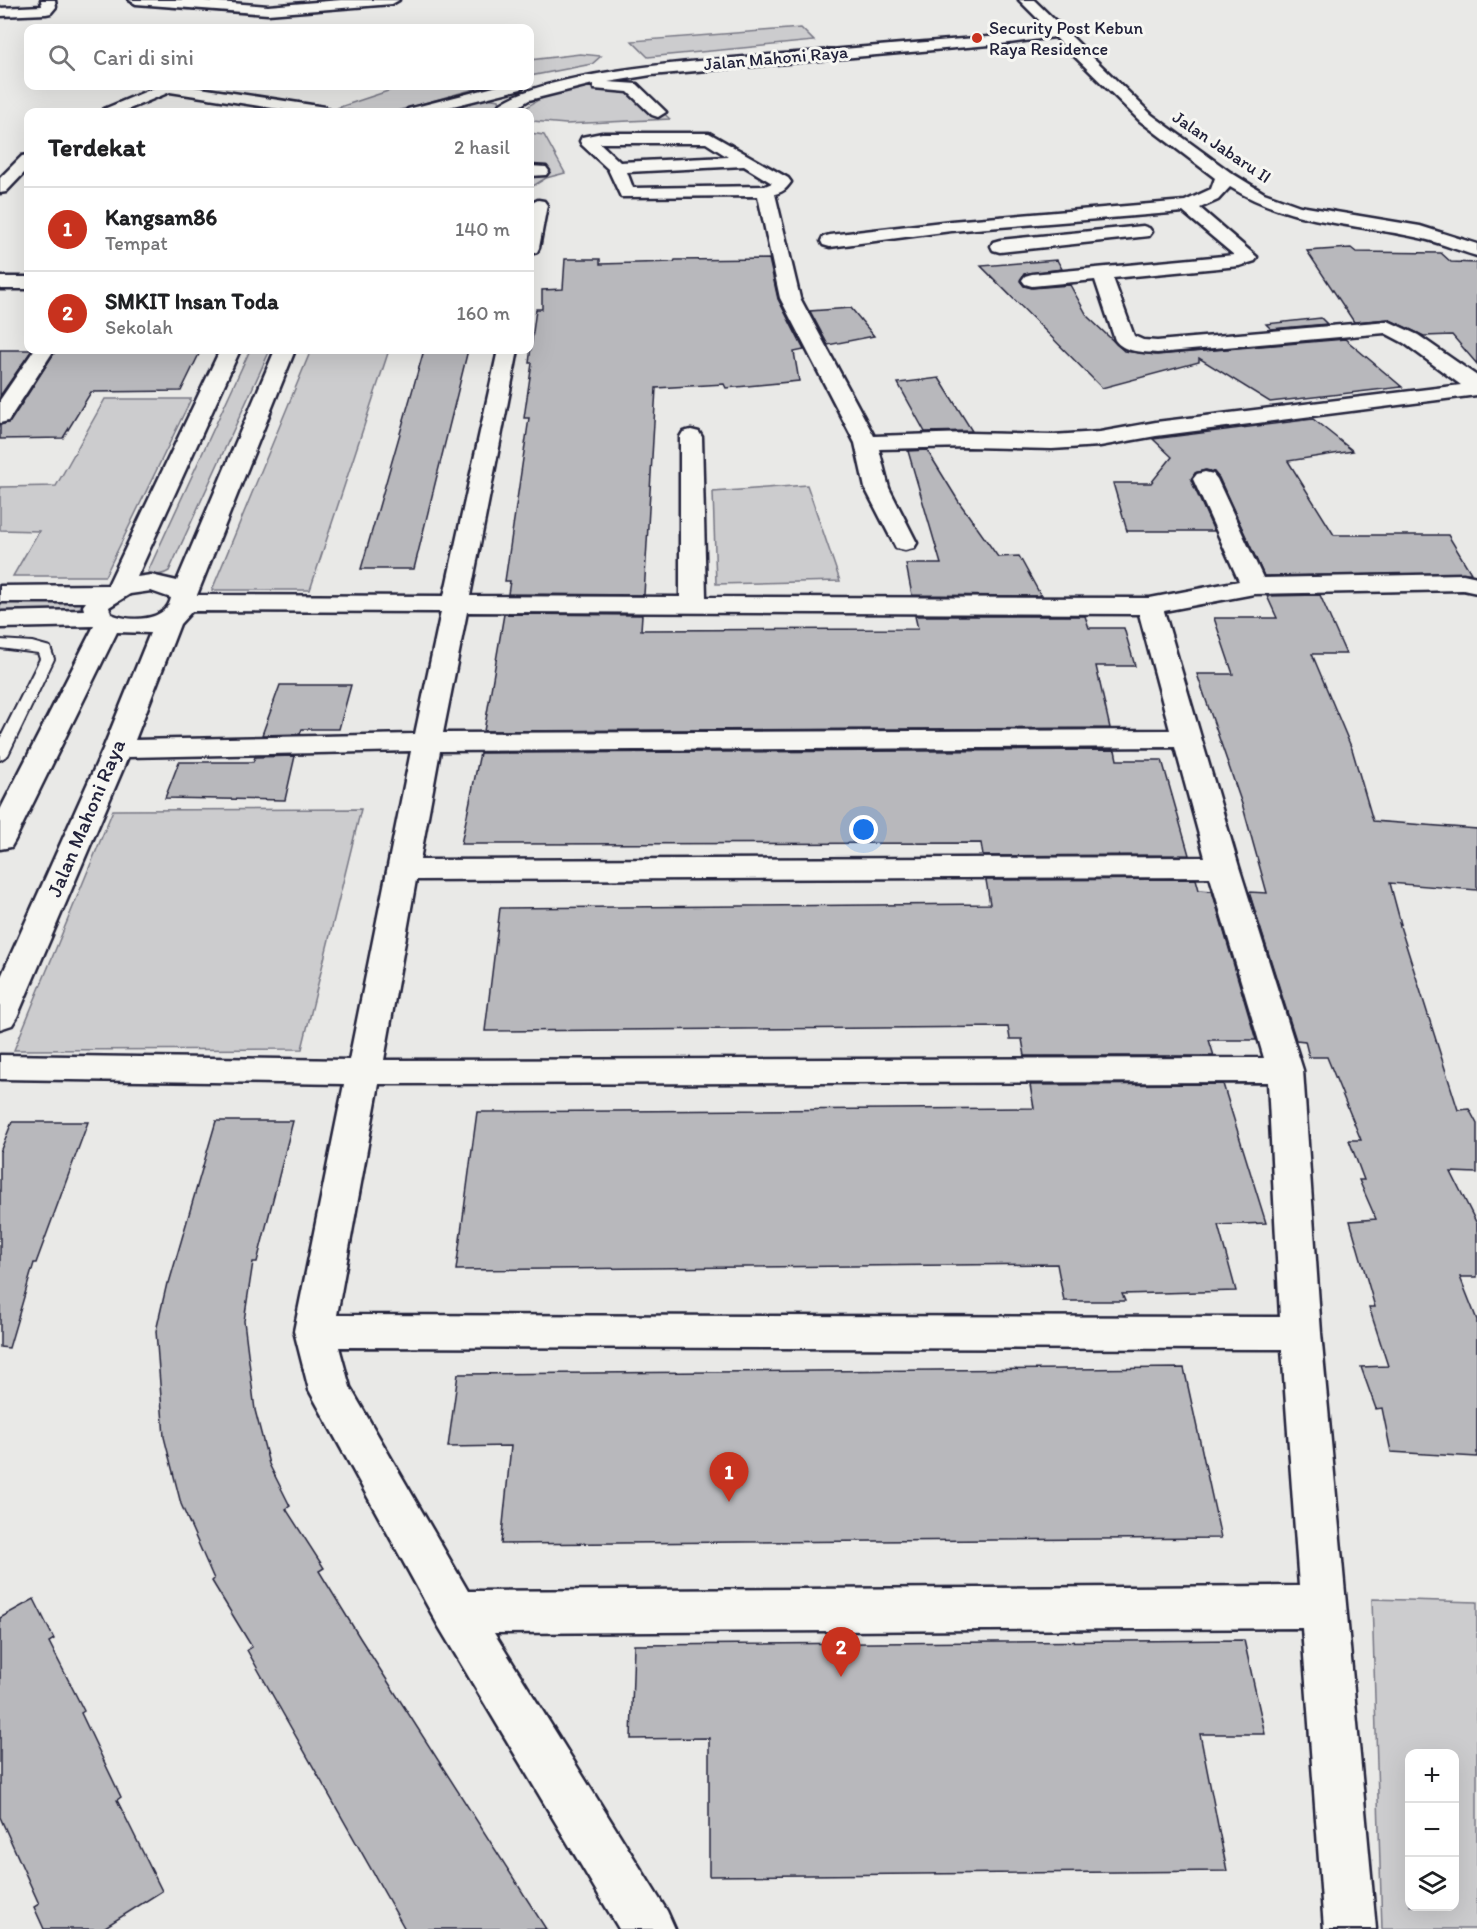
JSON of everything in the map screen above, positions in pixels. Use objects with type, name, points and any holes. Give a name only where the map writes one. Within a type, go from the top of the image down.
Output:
[{"type":"street","points":[[0,12],[46,10],[49,8],[48,0]]},
{"type":"street","points":[[136,0],[254,10],[320,3],[392,0]]},
{"type":"street","name":"Jalan Jabaru II","points":[[1026,0],[1146,118],[1224,176],[1258,197],[1296,210],[1420,232],[1477,250]]},
{"type":"street","name":"Jalan Mahoni Raya","points":[[534,80],[616,63],[649,59],[1054,28]]},
{"type":"street","name":"Jalan Mahoni Raya","points":[[506,108],[520,98],[584,81],[681,65],[981,42],[1054,28]]},
{"type":"street","points":[[520,98],[529,102],[566,90],[606,85],[632,87],[658,112]]},
{"type":"street","points":[[119,108],[160,90]]},
{"type":"street","points":[[191,90],[298,108]]},
{"type":"street","name":"Jalan Mahoni Raya","points":[[427,108],[496,91],[520,98]]},
{"type":"street","points":[[263,103],[291,92]]},
{"type":"street","points":[[602,138],[709,138],[782,182],[777,188],[766,191],[627,193],[616,167],[588,141],[602,138]]},
{"type":"street","points":[[616,167],[746,161]]},
{"type":"street","points":[[0,188],[24,164]]},
{"type":"street","points":[[830,241],[951,226],[1187,206],[1219,193],[1224,185],[1224,176]]},
{"type":"street","points":[[766,191],[790,298],[866,443],[877,488],[905,543]]},
{"type":"street","points":[[534,226],[538,205]]},
{"type":"street","points":[[1032,280],[1239,260],[1248,257],[1187,206]]},
{"type":"street","points":[[1188,228],[1210,225]]},
{"type":"street","points":[[1000,246],[1165,230]]},
{"type":"street","points":[[1104,279],[1125,340],[1140,346],[1157,347],[1388,327],[1411,339],[1477,387]]},
{"type":"street","points":[[0,283],[24,283]]},
{"type":"street","points":[[0,416],[41,354]]},
{"type":"street","points":[[3,830],[228,354]]},
{"type":"street","name":"Jalan Mahoni Raya","points":[[0,1017],[179,606],[283,354]]},
{"type":"street","points":[[507,354],[427,742],[314,1331],[330,1390],[455,1612],[649,1929]]},
{"type":"street","points":[[866,443],[969,440],[1052,442],[1100,439],[1156,429],[1477,387]]},
{"type":"street","points":[[691,437],[693,605]]},
{"type":"street","points":[[1205,478],[1254,586]]},
{"type":"street","points":[[0,594],[108,606],[127,627],[138,626],[179,606],[1150,606],[1254,586],[1463,582],[1477,585]]},
{"type":"street","points":[[0,620],[108,606],[135,584],[166,585],[177,589],[179,606]]},
{"type":"street","points":[[1150,606],[1223,867],[1285,1071],[1301,1333],[1350,1929]]},
{"type":"street","points":[[117,749],[427,742],[1187,738]]},
{"type":"street","points":[[402,870],[1223,867]]},
{"type":"street","points":[[0,1067],[363,1072],[1285,1071]]},
{"type":"street","points":[[314,1331],[1301,1333]]},
{"type":"street","points":[[455,1612],[1322,1607]]},
{"type":"lane","points":[[0,644],[32,646],[45,650],[47,659],[0,755]]},
{"type":"shaded area","points":[[801,28],[814,41],[648,57],[632,41]]},
{"type":"shaded area","points":[[580,54],[601,56],[592,64],[534,75],[534,60]]},
{"type":"shaded area","points":[[627,79],[670,119],[566,124],[534,121],[534,108],[526,108],[557,92]]},
{"type":"shaded area","points":[[391,90],[471,90],[407,108],[337,108]]},
{"type":"shaded area","points":[[486,98],[499,100],[500,104],[494,108],[445,108]]},
{"type":"shaded area","points":[[534,134],[544,135],[565,173],[546,178],[534,186]]},
{"type":"shaded area","points":[[248,354],[268,354],[169,571],[153,575],[148,572]]},
{"type":"shaded area","points":[[309,354],[388,354],[310,590],[212,590]]},
{"type":"shaded area","points":[[105,399],[191,399],[105,576],[13,576],[39,531],[0,530],[0,487],[56,486]]},
{"type":"shaded area","points":[[807,485],[840,581],[716,584],[713,492]]},
{"type":"shaded area","points":[[0,599],[77,600],[83,602],[83,606],[71,612],[0,612]]},
{"type":"shaded area","points":[[361,809],[302,1049],[14,1050],[113,810]]},
{"type":"shaded area","points":[[1372,1599],[1477,1602],[1477,1929],[1382,1929]]},
{"type":"building","points":[[1351,248],[1356,252],[1441,253],[1451,262],[1477,263],[1477,364],[1452,335],[1424,336],[1388,319],[1354,322],[1307,251]]},
{"type":"building","points":[[565,259],[600,259],[600,264],[769,259],[778,299],[804,350],[794,352],[799,381],[726,388],[724,384],[656,388],[644,595],[508,594],[510,581],[505,581],[529,418],[524,418],[532,363],[529,363],[530,354],[534,354],[536,309],[542,309],[542,290],[563,289]]},
{"type":"building","points":[[1057,260],[1062,269],[1024,274],[1020,281],[1024,286],[1032,288],[1070,285],[1088,317],[1124,351],[1157,355],[1345,339],[1402,387],[1270,402],[1199,358],[1199,362],[1102,388],[981,266]]},
{"type":"building","points":[[851,308],[874,336],[828,345],[810,311]]},
{"type":"building","points":[[1321,318],[1327,324],[1271,329],[1266,324]]},
{"type":"building","points":[[0,350],[24,350],[24,354],[29,354],[0,396]]},
{"type":"building","points":[[53,354],[199,354],[181,391],[91,392],[63,438],[0,439],[0,425],[10,422]]},
{"type":"building","points":[[423,354],[467,354],[414,569],[361,569]]},
{"type":"building","points":[[939,378],[972,431],[925,432],[898,383]]},
{"type":"building","points":[[1313,419],[1353,451],[1288,461],[1334,535],[1448,535],[1471,573],[1264,576],[1219,478],[1214,472],[1206,470],[1195,473],[1191,480],[1214,531],[1127,531],[1113,483],[1151,483],[1172,457],[1153,439]]},
{"type":"building","points":[[927,450],[959,502],[998,557],[1019,556],[1041,596],[912,595],[906,564],[941,564],[908,451]]},
{"type":"building","points":[[1320,595],[1346,654],[1312,654],[1352,749],[1373,821],[1477,829],[1477,890],[1390,883],[1401,924],[1399,923],[1458,1110],[1469,1109],[1477,1124],[1477,1173],[1451,1172],[1477,1224],[1477,1277],[1460,1277],[1477,1320],[1477,1457],[1391,1452],[1382,1408],[1376,1409],[1361,1367],[1388,1366],[1369,1307],[1375,1307],[1350,1221],[1376,1219],[1359,1180],[1364,1180],[1349,1140],[1361,1140],[1327,1057],[1309,1057],[1305,1041],[1296,1040],[1249,892],[1267,893],[1243,807],[1197,674],[1233,674],[1214,618],[1277,618],[1267,596]]},
{"type":"building","points":[[504,614],[642,615],[641,630],[918,629],[915,616],[1085,616],[1089,628],[1124,628],[1135,666],[1096,666],[1110,728],[484,731]]},
{"type":"building","points":[[280,685],[351,685],[339,729],[302,729],[300,734],[262,735]]},
{"type":"building","points":[[1115,750],[1117,760],[1162,760],[1189,855],[983,856],[981,843],[461,844],[480,753]]},
{"type":"building","points":[[295,756],[285,800],[165,798],[179,762],[253,762],[255,757]]},
{"type":"building","points":[[1196,879],[1199,890],[1212,891],[1256,1040],[1209,1040],[1214,1056],[1025,1056],[1022,1039],[1010,1039],[1008,1027],[485,1031],[500,908],[990,904],[986,880]]},
{"type":"building","points":[[1223,1084],[1266,1223],[1218,1225],[1236,1291],[1122,1294],[1125,1301],[1064,1301],[1057,1264],[456,1270],[477,1112],[1034,1108],[1030,1085]]},
{"type":"building","points":[[216,1121],[293,1121],[257,1262],[253,1262],[244,1321],[255,1410],[269,1464],[290,1506],[286,1509],[324,1568],[319,1571],[360,1638],[546,1929],[405,1929],[247,1650],[252,1647],[212,1581],[214,1579],[181,1504],[164,1437],[156,1331],[167,1283],[169,1283]]},
{"type":"building","points":[[12,1122],[88,1122],[36,1263],[34,1263],[9,1348],[0,1347],[0,1152]]},
{"type":"building","points":[[1184,1368],[1221,1538],[501,1544],[511,1446],[448,1447],[458,1374]]},
{"type":"building","points":[[34,1599],[54,1639],[49,1642],[84,1711],[81,1713],[121,1797],[117,1800],[162,1891],[102,1929],[44,1929],[34,1907],[39,1904],[0,1817],[0,1618]]},
{"type":"building","points":[[1244,1640],[1265,1734],[1200,1734],[1227,1871],[709,1876],[709,1738],[631,1739],[634,1645]]},
{"type":"place","name":"Security Post Kebun Raya Residence","points":[[977,38]]},
{"type":"place","name":"Kangsam86","points":[[729,1502]]},
{"type":"place","name":"SMKIT Insan Toda","points":[[841,1677]]}]
